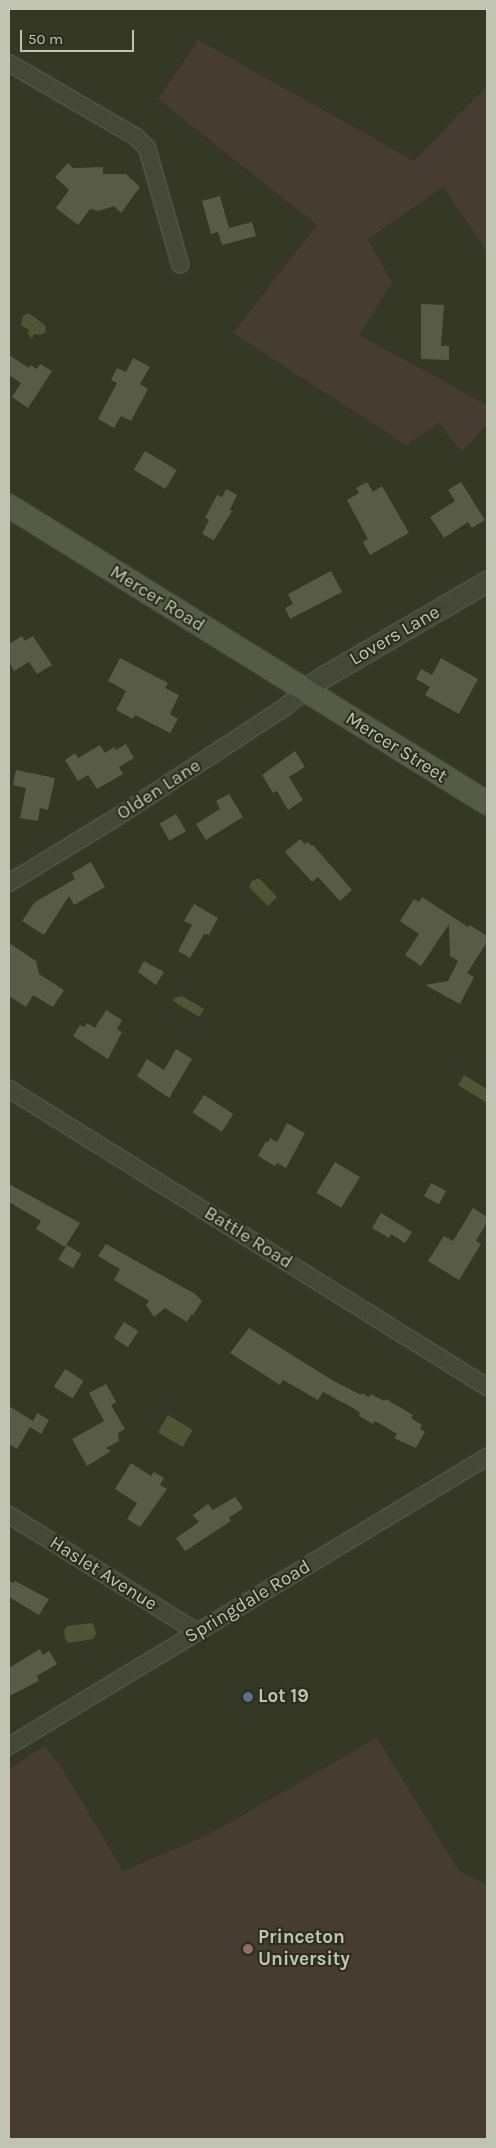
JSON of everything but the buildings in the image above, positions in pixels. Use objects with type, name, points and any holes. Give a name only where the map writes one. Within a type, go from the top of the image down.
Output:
[{"type":"main road","name":"Mercer Road","points":[[9,506],[305,691]]},
{"type":"main road","name":"Mercer Street","points":[[305,691],[487,803]]},
{"type":"street","points":[[9,63],[136,137],[147,148],[180,264]]},
{"type":"street","name":"Lovers Lane","points":[[305,691],[321,679],[487,582]]},
{"type":"street","name":"Olden Lane","points":[[9,883],[117,817],[285,707],[305,691]]},
{"type":"street","name":"Battle Road","points":[[9,1089],[487,1387]]},
{"type":"street","name":"Springdale Road","points":[[9,1746],[487,1457]]},
{"type":"street","name":"Haslet Avenue","points":[[9,1515],[197,1632]]},
{"type":"shaded area","points":[[198,40],[414,161],[487,86],[487,252],[443,187],[368,239],[392,283],[359,335],[487,405],[487,424],[462,452],[439,423],[406,445],[233,333],[317,225],[158,99]]},
{"type":"shaded area","points":[[29,313],[46,326],[45,333],[40,335],[34,334],[32,339],[28,334],[29,330],[21,325],[23,316]]},
{"type":"shaded area","points":[[259,878],[277,897],[268,906],[249,887],[252,881]]},
{"type":"shaded area","points":[[182,996],[204,1009],[199,1017],[173,1001],[174,998]]},
{"type":"shaded area","points":[[464,1075],[487,1089],[487,1103],[458,1085]]},
{"type":"shaded area","points":[[168,1415],[193,1430],[183,1447],[158,1432]]},
{"type":"shaded area","points":[[93,1623],[96,1634],[93,1639],[69,1643],[65,1639],[64,1631],[67,1626]]},
{"type":"shaded area","name":"Princeton University","points":[[377,1738],[459,1871],[487,1885],[487,2139],[9,2139],[9,1769],[45,1746],[60,1765],[123,1871],[208,1835]]},
{"type":"place","name":"Lot 19","points":[[248,1697]]},
{"type":"place","name":"Princeton University","points":[[248,1949]]}]
